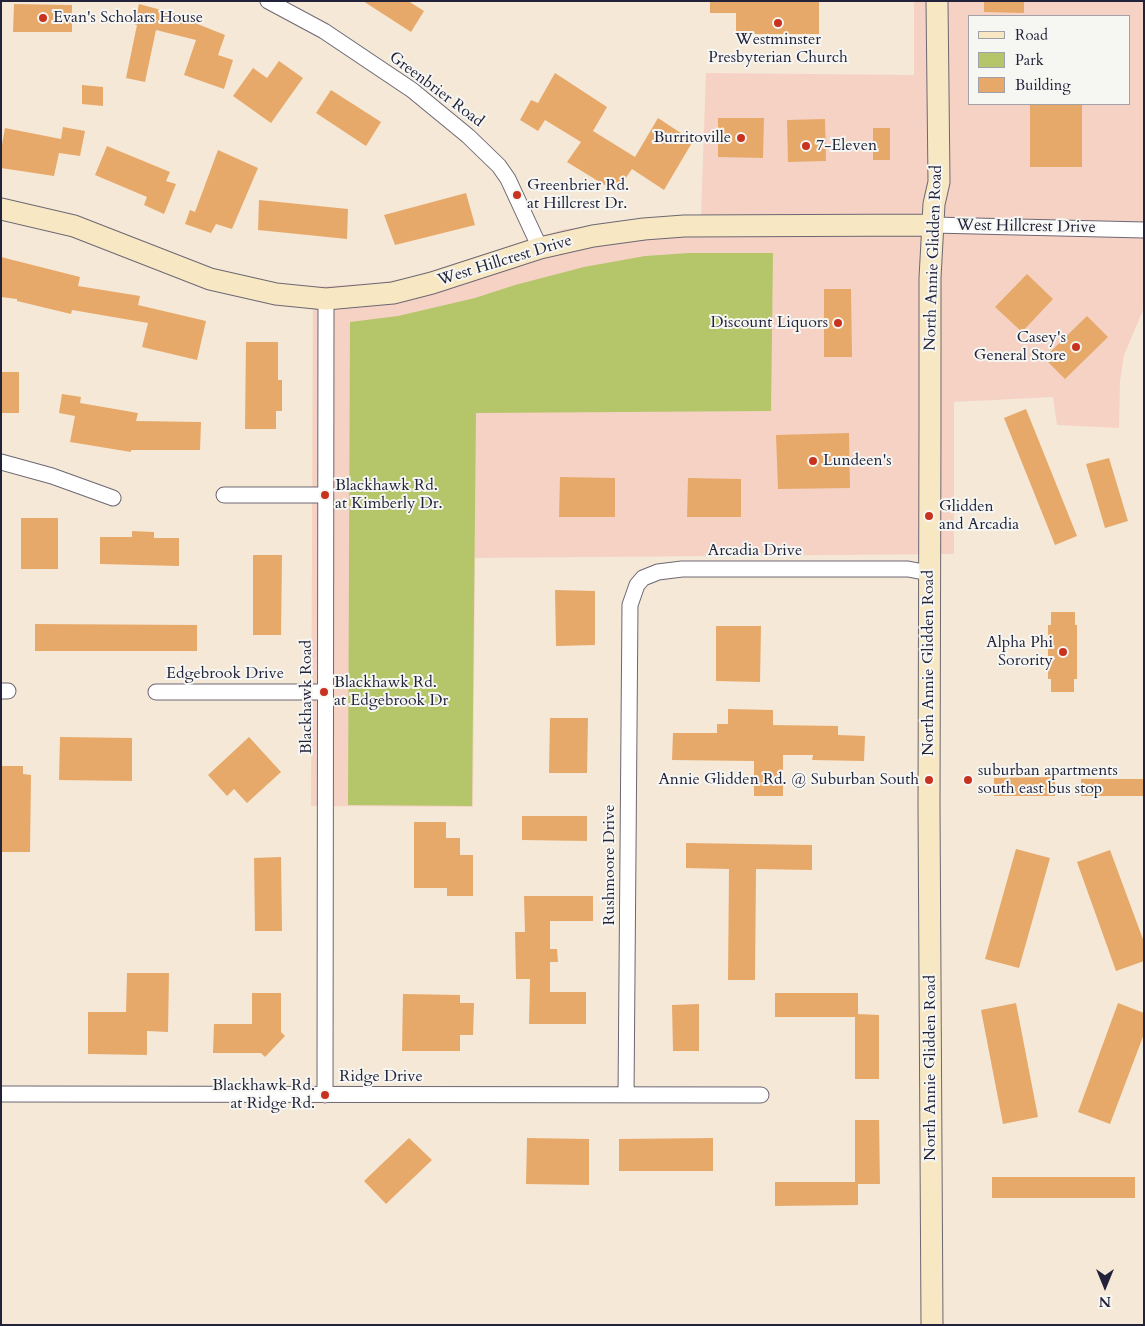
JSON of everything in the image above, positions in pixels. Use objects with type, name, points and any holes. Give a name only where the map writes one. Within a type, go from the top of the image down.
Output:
[{"type":"main road","name":"North Annie Glidden Road","points":[[932,1325],[929,573],[930,278],[938,182],[937,1]]},
{"type":"main road","name":"West Hillcrest Drive","points":[[1,209],[74,226],[210,279],[276,294],[326,298],[393,292],[432,283],[540,248],[593,236],[684,226],[933,225]]},
{"type":"street","name":"Greenbrier Road","points":[[268,1],[324,31],[412,90],[468,136],[499,166],[508,179],[540,248]]},
{"type":"street","name":"West Hillcrest Drive","points":[[933,225],[1144,230]]},
{"type":"street","name":"Blackhawk Road","points":[[325,1095],[324,692],[326,298]]},
{"type":"street","points":[[1,462],[52,476],[113,498]]},
{"type":"street","points":[[224,495],[325,495]]},
{"type":"street","name":"Arcadia Drive","points":[[630,636],[632,594],[643,578],[658,572],[682,569],[908,569],[929,573]]},
{"type":"street","name":"Rushmoore Drive","points":[[626,1095],[630,636]]},
{"type":"street","name":"Edgebrook Drive","points":[[156,692],[324,692]]},
{"type":"street","name":"Ridge Drive","points":[[1,1094],[761,1095]]},
{"type":"shaded area","points":[[914,1],[1144,1],[1144,308],[1124,355],[1120,381],[1119,428],[1057,425],[1053,397],[954,402],[954,554],[475,558],[473,807],[311,806],[313,287],[377,283],[414,277],[564,229],[701,215],[706,73],[914,75]]},
{"type":"green space","points":[[689,253],[773,253],[771,411],[476,413],[472,806],[348,805],[350,322],[398,316],[475,298],[515,285],[584,267],[645,256]]},
{"type":"building","points":[[363,1],[408,1],[424,11],[411,32]]},
{"type":"building","name":"Westminster Presbyterian Church","points":[[710,1],[819,1],[819,34],[736,34],[736,13],[710,13]]},
{"type":"building","points":[[984,1],[1024,1],[1024,13],[984,12]]},
{"type":"building","name":"Evan's Scholars House","points":[[14,4],[72,5],[72,32],[13,32]]},
{"type":"building","points":[[139,4],[191,18],[190,21],[225,35],[218,55],[233,60],[224,89],[184,75],[196,40],[156,30],[145,82],[126,78],[137,25],[134,24]]},
{"type":"building","points":[[279,61],[303,78],[271,123],[233,96],[253,68],[267,78]]},
{"type":"building","points":[[555,73],[607,107],[593,131],[635,157],[658,118],[693,141],[664,190],[632,169],[616,192],[567,162],[581,142],[545,120],[538,131],[520,120],[531,100],[538,103]]},
{"type":"building","points":[[82,85],[103,87],[103,106],[82,104]]},
{"type":"building","points":[[331,90],[381,122],[366,146],[316,113]]},
{"type":"building","points":[[1030,105],[1082,105],[1082,167],[1030,167]]},
{"type":"building","name":"Burritoville","points":[[718,118],[764,118],[763,158],[718,157]]},
{"type":"building","name":"7-Eleven","points":[[825,119],[826,161],[788,162],[787,120]]},
{"type":"building","points":[[63,127],[85,131],[80,156],[59,153],[54,176],[1,168],[1,150],[5,128],[61,139]]},
{"type":"building","name":"7-Eleven","points":[[873,128],[890,128],[890,160],[873,160]]},
{"type":"building","points":[[107,146],[170,172],[166,181],[176,184],[164,214],[144,205],[147,197],[95,175]]},
{"type":"building","points":[[218,150],[258,168],[232,229],[216,224],[211,233],[185,224],[190,210],[195,212]]},
{"type":"building","points":[[466,193],[475,225],[395,245],[384,215]]},
{"type":"building","points":[[259,200],[348,209],[347,239],[258,230]]},
{"type":"building","points":[[1,257],[80,277],[78,286],[140,296],[138,305],[206,321],[197,360],[142,347],[148,323],[72,310],[71,314],[17,301],[17,299],[1,297]]},
{"type":"building","name":"Casey's General Store","points":[[1027,274],[1053,299],[1022,332],[995,307]]},
{"type":"building","name":"Discount Liquors","points":[[824,289],[851,289],[852,357],[824,357]]},
{"type":"building","name":"Casey's General Store","points":[[1087,316],[1108,337],[1065,379],[1044,358]]},
{"type":"building","points":[[246,342],[278,342],[278,380],[282,380],[282,411],[276,411],[276,429],[245,429]]},
{"type":"building","points":[[1,372],[19,372],[19,413],[1,413]]},
{"type":"building","points":[[62,394],[81,397],[80,403],[138,413],[136,421],[201,422],[200,450],[131,450],[131,452],[70,442],[75,416],[59,413]]},
{"type":"building","points":[[1026,409],[1077,536],[1055,545],[1004,418]]},
{"type":"building","name":"Lundeen's","points":[[849,433],[850,488],[778,489],[776,435]]},
{"type":"building","points":[[1109,458],[1128,521],[1105,528],[1086,464]]},
{"type":"building","points":[[560,477],[615,478],[615,517],[559,517]]},
{"type":"building","points":[[688,478],[741,479],[741,517],[687,517]]},
{"type":"building","points":[[21,518],[58,518],[58,569],[21,569]]},
{"type":"building","points":[[132,531],[154,532],[154,538],[179,538],[179,566],[100,564],[100,537],[132,537]]},
{"type":"building","points":[[253,555],[282,555],[281,635],[253,635]]},
{"type":"building","points":[[555,590],[595,591],[595,645],[556,646]]},
{"type":"building","name":"Alpha Phi Sorority","points":[[1051,612],[1075,612],[1075,625],[1077,625],[1077,679],[1074,679],[1074,692],[1051,692],[1051,679],[1048,679],[1048,625],[1051,625]]},
{"type":"building","points":[[35,624],[197,625],[197,651],[35,651]]},
{"type":"building","points":[[716,626],[761,626],[760,682],[716,681]]},
{"type":"building","points":[[728,709],[773,710],[773,725],[838,726],[838,735],[865,736],[864,761],[812,760],[813,755],[783,755],[783,796],[754,796],[754,761],[672,760],[673,733],[717,733],[717,724],[728,724]]},
{"type":"building","points":[[550,718],[588,718],[587,773],[549,773]]},
{"type":"building","points":[[60,737],[132,738],[132,781],[59,780]]},
{"type":"building","points":[[249,737],[281,772],[247,803],[234,789],[227,796],[208,775]]},
{"type":"building","points":[[1,766],[23,766],[23,774],[31,775],[30,852],[1,852]]},
{"type":"building","points":[[1055,777],[1055,796],[994,796],[994,778]]},
{"type":"building","points":[[1081,779],[1143,779],[1143,796],[1081,796]]},
{"type":"building","points":[[522,816],[587,816],[587,841],[522,840]]},
{"type":"building","points":[[414,822],[446,822],[446,838],[460,838],[460,855],[473,855],[473,896],[447,896],[447,888],[414,888]]},
{"type":"building","points":[[686,843],[812,845],[812,870],[756,869],[755,980],[728,980],[729,869],[686,868]]},
{"type":"building","points":[[1016,849],[1050,858],[1019,968],[985,959]]},
{"type":"building","points":[[1110,850],[1144,942],[1144,961],[1116,971],[1077,862]]},
{"type":"building","points":[[281,857],[282,931],[255,931],[254,858]]},
{"type":"building","points":[[524,896],[593,896],[593,921],[550,921],[550,949],[557,949],[558,962],[550,962],[550,992],[586,992],[586,1024],[529,1024],[530,979],[516,979],[515,932],[525,932]]},
{"type":"building","points":[[127,973],[169,973],[168,1032],[147,1031],[147,1055],[88,1054],[88,1012],[126,1012]]},
{"type":"building","points":[[252,993],[281,993],[281,1032],[285,1036],[265,1057],[261,1053],[213,1053],[214,1024],[252,1024]]},
{"type":"building","points":[[775,993],[858,993],[858,1014],[879,1015],[879,1079],[855,1079],[855,1017],[775,1017]]},
{"type":"building","points":[[403,994],[460,995],[460,1003],[474,1003],[473,1035],[460,1035],[460,1051],[402,1051]]},
{"type":"building","points":[[1016,1003],[1038,1117],[1003,1124],[981,1010]]},
{"type":"building","points":[[1118,1003],[1144,1013],[1144,1034],[1110,1124],[1078,1112]]},
{"type":"building","points":[[699,1004],[699,1051],[673,1051],[672,1005]]},
{"type":"building","points":[[855,1120],[879,1120],[880,1184],[858,1184],[858,1205],[775,1206],[775,1182],[855,1182]]},
{"type":"building","points":[[409,1138],[432,1160],[386,1204],[364,1181]]},
{"type":"building","points":[[527,1138],[589,1139],[589,1185],[526,1184]]},
{"type":"building","points":[[713,1138],[713,1171],[619,1171],[619,1139]]},
{"type":"building","points":[[992,1177],[1135,1177],[1135,1198],[992,1198]]},
{"type":"place","name":"Evan's Scholars House","points":[[43,18]]},
{"type":"place","name":"Westminster Presbyterian Church","points":[[778,23]]},
{"type":"place","name":"Burritoville","points":[[741,138]]},
{"type":"place","name":"7-Eleven","points":[[806,146]]},
{"type":"place","name":"Greenbrier Rd. at Hillcrest Dr.","points":[[517,195]]},
{"type":"place","name":"Discount Liquors","points":[[838,323]]},
{"type":"place","name":"Casey's General Store","points":[[1076,347]]},
{"type":"place","name":"Lundeen's","points":[[813,461]]},
{"type":"place","name":"Blackhawk Rd. at Kimberly Dr.","points":[[325,495]]},
{"type":"place","name":"Glidden and Arcadia","points":[[929,516]]},
{"type":"place","name":"Alpha Phi Sorority","points":[[1063,652]]},
{"type":"place","name":"Blackhawk Rd. at Edgebrook Dr","points":[[324,692]]},
{"type":"place","name":"Annie Glidden Rd. @ Suburban South","points":[[929,780]]},
{"type":"place","name":"suburban apartments south east bus stop","points":[[968,780]]},
{"type":"place","name":"Blackhawk Rd. at Ridge Rd.","points":[[325,1095]]}]
